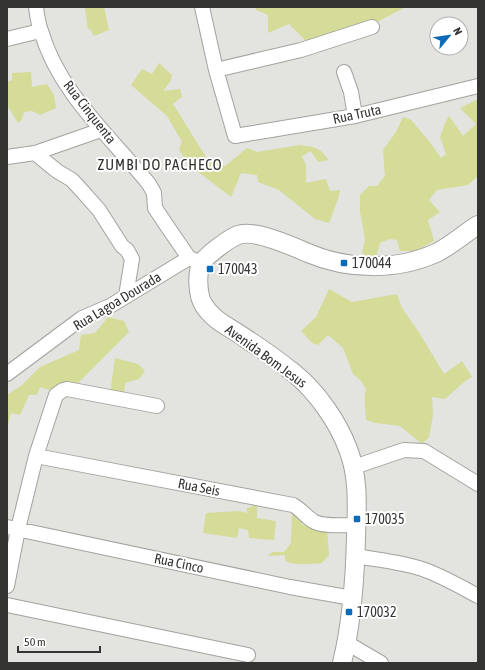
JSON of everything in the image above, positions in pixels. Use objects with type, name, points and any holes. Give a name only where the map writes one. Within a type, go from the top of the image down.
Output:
[{"type":"main road","points":[[195,261],[239,234],[255,235],[288,244],[332,261],[354,265],[372,266],[401,263],[423,258],[438,252],[478,225]]},
{"type":"main road","name":"Avenida Bom Jesus","points":[[195,261],[202,302],[208,312],[215,319],[262,349],[305,383],[316,395],[334,421],[348,448],[354,467],[356,489],[356,525],[352,598],[347,642],[342,663]]},
{"type":"street","name":"Rua Cinquenta","points":[[36,7],[40,31],[50,54],[76,99],[101,130],[149,184],[154,193],[155,208],[195,261]]},
{"type":"street","points":[[202,7],[216,70],[301,50],[372,27]]},
{"type":"street","points":[[7,40],[40,31]]},
{"type":"street","name":"Rua Truta","points":[[216,70],[235,136],[355,116],[478,86]]},
{"type":"street","points":[[344,72],[355,116]]},
{"type":"street","points":[[7,157],[35,153],[101,130]]},
{"type":"street","points":[[35,153],[57,171],[72,180],[84,192],[99,210],[122,246],[130,255],[132,259],[126,296]]},
{"type":"street","name":"Rua Lagoa Dourada","points":[[7,374],[82,318],[110,306],[126,296],[195,261]]},
{"type":"street","points":[[7,586],[12,528],[56,395],[67,389],[157,406]]},
{"type":"street","points":[[354,467],[404,450],[424,451],[478,484]]},
{"type":"street","name":"Rua Seis","points":[[36,456],[293,505],[314,522],[320,524],[356,525]]},
{"type":"street","name":"Rua Cinco","points":[[12,528],[290,587],[352,598]]},
{"type":"street","points":[[355,556],[424,570],[440,576],[478,596]]},
{"type":"street","points":[[7,605],[248,655]]},
{"type":"street","points":[[347,642],[381,663]]},
{"type":"green space","points":[[104,7],[109,30],[94,36],[90,29],[88,30],[85,8]]},
{"type":"green space","points":[[256,7],[406,7],[342,40],[306,41],[289,24],[268,33],[268,15],[256,10]]},
{"type":"green space","points":[[159,63],[172,75],[170,82],[163,91],[180,89],[182,97],[173,104],[206,157],[225,166],[247,148],[257,152],[300,145],[313,147],[321,151],[329,160],[318,162],[311,151],[302,156],[306,165],[306,183],[326,179],[330,191],[340,190],[329,223],[315,219],[279,190],[258,182],[257,175],[241,173],[231,197],[188,164],[179,149],[182,142],[167,116],[131,85],[142,69],[152,74]]},
{"type":"green space","points":[[31,72],[32,87],[47,84],[54,95],[56,108],[40,115],[32,111],[24,112],[21,121],[18,123],[7,105],[7,82],[12,80],[12,73]]},
{"type":"green space","points":[[478,99],[478,176],[468,185],[437,190],[429,200],[440,212],[428,220],[434,241],[415,251],[400,251],[397,240],[390,239],[380,243],[374,265],[362,252],[365,241],[360,212],[360,195],[369,186],[377,186],[385,176],[383,150],[396,132],[403,117],[411,120],[441,158],[446,154],[440,137],[449,116],[463,136],[476,124],[460,108]]},
{"type":"green space","points":[[329,289],[352,302],[397,294],[402,308],[420,334],[444,374],[462,361],[472,377],[445,399],[432,397],[433,415],[429,437],[422,444],[400,426],[376,423],[366,420],[366,389],[361,381],[353,374],[343,348],[328,335],[318,345],[312,343],[301,331],[316,317]]},
{"type":"green space","points":[[108,317],[124,321],[129,332],[75,386],[49,390],[40,387],[37,395],[29,395],[20,415],[11,413],[7,429],[7,395],[22,385],[40,367],[79,350],[81,335],[95,333]]},
{"type":"green space","points":[[115,358],[138,364],[145,371],[139,379],[125,383],[124,397],[110,394]]},
{"type":"green space","points":[[251,499],[259,502],[257,506],[257,518],[276,521],[274,540],[249,538],[248,530],[239,528],[237,538],[203,533],[206,513],[239,511],[247,513],[247,508],[252,507]]},
{"type":"green space","points":[[292,512],[300,513],[302,525],[327,528],[329,555],[322,563],[294,564],[285,561],[285,555],[268,556],[272,552],[284,552],[291,543]]},
{"type":"place","name":"170044","points":[[344,263]]},
{"type":"place","name":"170043","points":[[210,269]]},
{"type":"place","name":"170035","points":[[357,519]]},
{"type":"place","name":"170032","points":[[349,612]]},
{"type":"district","name":"ZUMBI DO PACHECO","points":[[160,165]]}]
